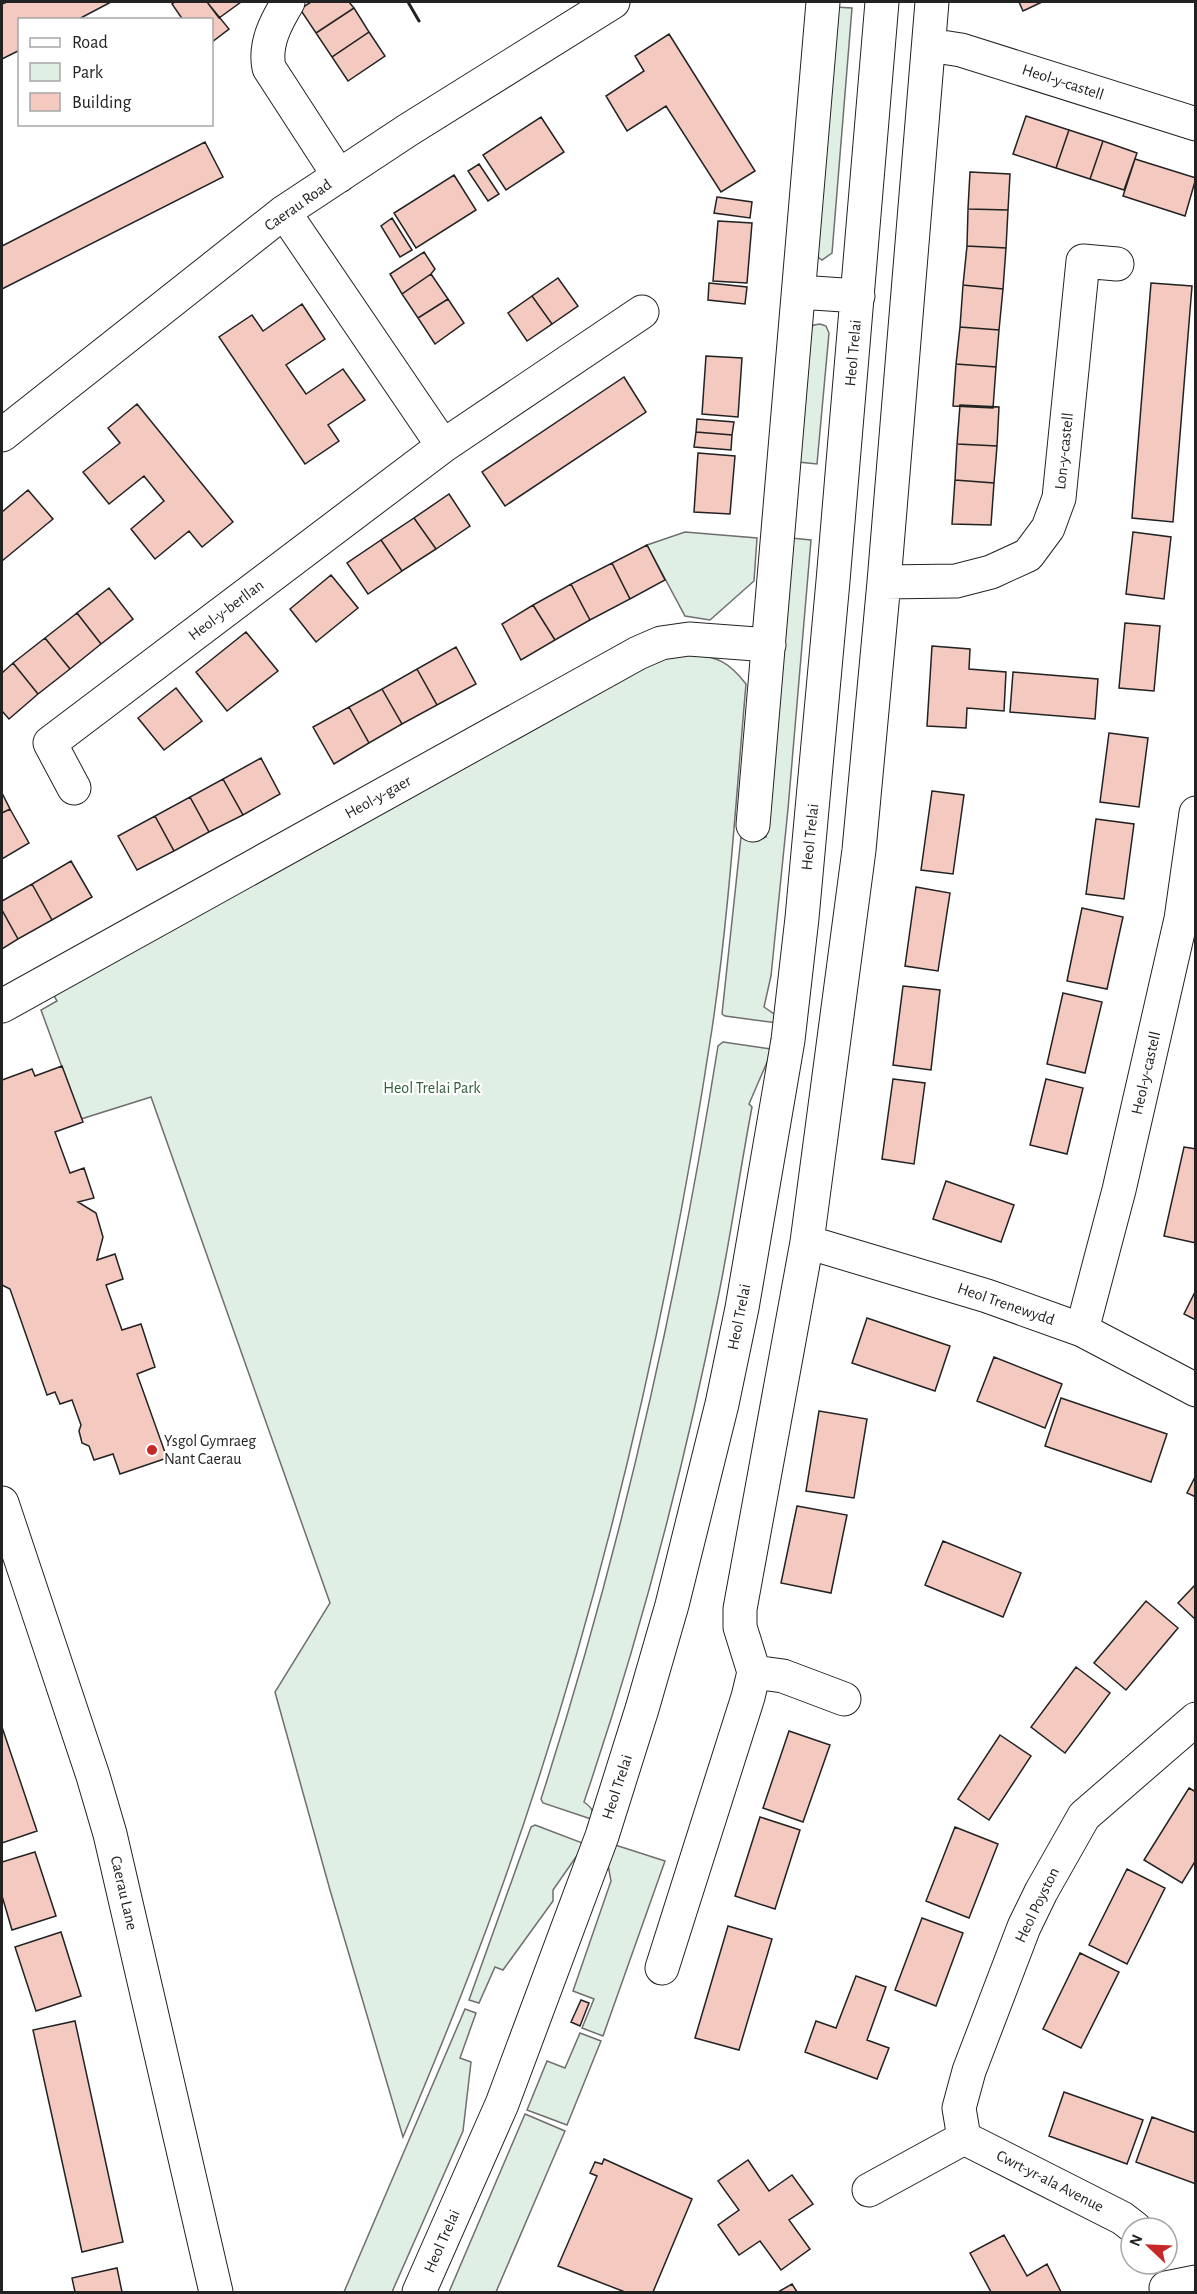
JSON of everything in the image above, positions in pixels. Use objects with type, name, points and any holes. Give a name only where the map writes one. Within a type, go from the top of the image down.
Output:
[{"type":"street","points":[[288,2],[270,40],[267,51],[269,68],[339,176]]},
{"type":"street","name":"Caerau Road","points":[[2,435],[284,212],[613,2]]},
{"type":"street","points":[[753,825],[823,2]]},
{"type":"street","name":"Heol Trelai","points":[[419,2292],[502,2103],[602,1836],[672,1605],[722,1404],[742,1308],[788,1040],[815,796],[882,2]]},
{"type":"street","points":[[662,1968],[754,1672],[740,1627],[740,1609],[807,1242],[859,850],[884,582],[932,2]]},
{"type":"street","name":"Heol-y-castell","points":[[929,45],[961,50],[1196,124]]},
{"type":"street","points":[[284,212],[443,446]]},
{"type":"street","name":"Lon-y-castell","points":[[884,582],[956,580],[991,572],[1028,555],[1048,528],[1059,498],[1083,261],[1117,264]]},
{"type":"street","name":"Heol Trelai","points":[[800,292],[858,296]]},
{"type":"street","name":"Heol-y-berllan","points":[[74,788],[50,742],[443,446],[642,312]]},
{"type":"street","name":"Heol-y-gaer","points":[[2,1006],[638,653],[662,643],[689,639],[769,645]]},
{"type":"street","name":"Heol-y-castell","points":[[1082,1330],[1119,1190],[1181,919],[1196,813]]},
{"type":"street","name":"Heol Trenewydd","points":[[807,1242],[987,1296],[1082,1330],[1196,1389]]},
{"type":"street","name":"Caerau Lane","points":[[2,1503],[110,1834],[216,2292]]},
{"type":"street","points":[[754,1672],[783,1676],[844,1699]]},
{"type":"street","name":"Heol Poyston","points":[[964,2138],[959,2108],[969,2071],[1024,1927],[1041,1892],[1084,1816],[1196,1719]]},
{"type":"street","points":[[869,2190],[964,2138]]},
{"type":"street","name":"Cwrt-yr-ala Avenue","points":[[964,2138],[1119,2216]]},
{"type":"green space","points":[[835,7],[852,8],[832,253],[822,260],[815,255]]},
{"type":"green space","points":[[820,324],[826,326],[829,333],[817,464],[798,462],[809,329]]},
{"type":"green space","points":[[685,532],[757,538],[754,581],[710,620],[685,616],[647,545]]},
{"type":"green space","points":[[791,538],[811,540],[788,809],[771,976],[764,1007],[777,1016],[778,1023],[722,1014],[741,837],[766,837]]},
{"type":"green space","name":"Heol Trelai Park","points":[[691,654],[722,662],[734,670],[746,684],[732,856],[718,986],[675,1244],[628,1458],[602,1564],[572,1670],[505,1878],[456,2009],[403,2137],[330,1890],[275,1692],[330,1603],[151,1097],[81,1119],[41,1010],[57,1001],[53,994],[664,657]]},
{"type":"green space","points":[[723,1042],[771,1049],[771,1053],[749,1104],[752,1107],[723,1274],[691,1425],[642,1615],[584,1802],[592,1809],[591,1819],[543,1803],[541,1799],[597,1613],[644,1426],[684,1237],[718,1046]]},
{"type":"green space","points":[[535,1825],[585,1844],[553,1890],[553,1901],[503,1970],[495,1967],[479,2003],[469,2000],[531,1827]]},
{"type":"green space","points":[[609,1843],[665,1861],[603,2036],[582,2028],[594,1999],[573,1991],[611,1881],[606,1854]]},
{"type":"green space","points":[[465,2009],[476,2013],[460,2058],[471,2062],[463,2131],[392,2292],[344,2292]]},
{"type":"green space","points":[[580,2033],[601,2041],[567,2125],[527,2110],[547,2061],[565,2068]]},
{"type":"green space","points":[[525,2114],[565,2131],[496,2292],[449,2292]]},
{"type":"building","points":[[7,2],[111,2],[81,18],[18,18],[18,51],[2,59],[2,4]]},
{"type":"building","points":[[175,2],[207,2],[229,29],[213,41],[213,18],[182,18],[172,4]]},
{"type":"building","points":[[207,2],[241,2],[219,18]]},
{"type":"building","points":[[311,2],[349,2],[354,8],[316,33],[300,9]]},
{"type":"building","points":[[1019,2],[1042,2],[1023,11]]},
{"type":"building","points":[[354,8],[369,32],[332,57],[316,33]]},
{"type":"building","points":[[369,32],[385,56],[348,81],[332,57]]},
{"type":"building","points":[[669,34],[755,171],[721,192],[666,106],[627,131],[606,96],[644,71],[635,56]]},
{"type":"building","points":[[1026,116],[1069,130],[1056,168],[1013,154]]},
{"type":"building","points":[[541,117],[564,152],[506,190],[483,155]]},
{"type":"building","points":[[1069,130],[1103,141],[1090,179],[1056,168]]},
{"type":"building","points":[[1103,141],[1137,153],[1124,190],[1090,179]]},
{"type":"building","points":[[205,142],[223,177],[2,289],[2,246]]},
{"type":"building","points":[[1135,159],[1196,178],[1185,216],[1123,196]]},
{"type":"building","points":[[479,164],[499,194],[488,201],[468,171]]},
{"type":"building","points":[[970,172],[1010,174],[1008,210],[968,209]]},
{"type":"building","points":[[454,175],[476,210],[416,248],[394,213]]},
{"type":"building","points":[[717,197],[752,202],[750,218],[714,213]]},
{"type":"building","points":[[968,209],[1008,210],[1006,248],[967,246]]},
{"type":"building","points":[[392,218],[412,250],[400,257],[381,226]]},
{"type":"building","points":[[718,221],[752,223],[747,283],[713,281]]},
{"type":"building","points":[[967,246],[1006,248],[1003,289],[963,285]]},
{"type":"building","points":[[424,252],[435,269],[402,294],[390,274]]},
{"type":"building","points":[[431,274],[448,299],[418,318],[402,294]]},
{"type":"building","points":[[558,278],[578,306],[552,324],[532,296]]},
{"type":"building","points":[[709,283],[747,287],[745,304],[708,300]]},
{"type":"building","points":[[1151,283],[1192,286],[1173,522],[1132,518]]},
{"type":"building","points":[[963,285],[1003,289],[999,330],[960,327]]},
{"type":"building","points":[[532,296],[552,324],[527,341],[508,313]]},
{"type":"building","points":[[448,299],[464,323],[435,344],[418,318]]},
{"type":"building","points":[[302,304],[325,339],[286,365],[306,394],[343,369],[365,400],[328,425],[339,441],[305,464],[219,337],[252,315],[263,331]]},
{"type":"building","points":[[960,327],[999,330],[996,367],[956,364]]},
{"type":"building","points":[[706,356],[742,358],[738,417],[702,414]]},
{"type":"building","points":[[956,364],[996,367],[993,408],[953,406]]},
{"type":"building","points":[[624,377],[646,412],[505,506],[482,472]]},
{"type":"building","points":[[137,404],[233,522],[202,547],[189,531],[155,559],[131,529],[164,501],[144,476],[109,504],[83,472],[120,443],[108,428]]},
{"type":"building","points":[[960,405],[999,407],[997,446],[957,444]]},
{"type":"building","points":[[697,419],[734,422],[732,435],[696,432]]},
{"type":"building","points":[[696,432],[732,435],[731,450],[694,447]]},
{"type":"building","points":[[957,444],[997,446],[994,483],[955,480]]},
{"type":"building","points":[[698,453],[735,456],[730,514],[694,512]]},
{"type":"building","points":[[955,480],[994,483],[991,525],[952,524]]},
{"type":"building","points":[[28,490],[53,519],[2,561],[2,512]]},
{"type":"building","points":[[449,494],[470,526],[436,549],[414,518]]},
{"type":"building","points":[[414,518],[436,549],[402,571],[381,540]]},
{"type":"building","points":[[1133,532],[1171,537],[1164,599],[1126,594]]},
{"type":"building","points":[[381,540],[402,571],[368,594],[347,563]]},
{"type":"building","points":[[647,545],[665,580],[630,599],[612,563]]},
{"type":"building","points":[[612,563],[630,599],[590,620],[571,584]]},
{"type":"building","points":[[331,575],[358,608],[316,642],[290,609]]},
{"type":"building","points":[[571,584],[590,620],[555,640],[533,605]]},
{"type":"building","points":[[109,588],[133,619],[101,644],[77,613]]},
{"type":"building","points":[[533,605],[555,640],[521,660],[502,624]]},
{"type":"building","points":[[77,613],[101,644],[70,669],[45,638]]},
{"type":"building","points":[[1125,623],[1160,626],[1154,691],[1119,688]]},
{"type":"building","points":[[246,632],[278,671],[227,711],[196,672]]},
{"type":"building","points":[[45,638],[70,669],[38,694],[13,663]]},
{"type":"building","points":[[932,646],[970,649],[969,669],[1006,672],[1004,711],[967,708],[966,728],[927,726]]},
{"type":"building","points":[[456,647],[476,684],[437,705],[417,669]]},
{"type":"building","points":[[13,663],[38,694],[9,719],[2,711],[2,673]]},
{"type":"building","points":[[417,669],[437,705],[402,724],[382,689]]},
{"type":"building","points":[[1013,672],[1098,679],[1095,719],[1010,712]]},
{"type":"building","points":[[176,688],[202,721],[164,750],[138,718]]},
{"type":"building","points":[[382,689],[402,724],[369,743],[349,707]]},
{"type":"building","points":[[349,707],[369,743],[334,764],[313,727]]},
{"type":"building","points":[[1109,733],[1148,738],[1139,807],[1100,802]]},
{"type":"building","points":[[261,758],[280,794],[243,815],[223,779]]},
{"type":"building","points":[[223,779],[243,815],[209,832],[190,797]]},
{"type":"building","points":[[932,791],[964,795],[953,874],[921,870]]},
{"type":"building","points":[[2,793],[10,809],[2,813]]},
{"type":"building","points":[[190,797],[209,832],[174,851],[155,816]]},
{"type":"building","points":[[10,809],[29,843],[2,859],[2,813]]},
{"type":"building","points":[[155,816],[174,851],[137,870],[118,836]]},
{"type":"building","points":[[1096,819],[1134,824],[1124,899],[1086,894]]},
{"type":"building","points":[[71,861],[92,897],[52,920],[32,884]]},
{"type":"building","points":[[32,884],[52,920],[18,939],[2,910],[2,901]]},
{"type":"building","points":[[916,887],[950,893],[938,971],[905,966]]},
{"type":"building","points":[[1082,908],[1123,917],[1107,989],[1067,981]]},
{"type":"building","points":[[2,910],[18,939],[2,949]]},
{"type":"building","points":[[903,986],[940,990],[931,1070],[893,1065]]},
{"type":"building","points":[[1063,993],[1102,1002],[1085,1073],[1047,1064]]},
{"type":"building","points":[[62,1066],[83,1122],[55,1132],[70,1173],[84,1168],[94,1198],[78,1202],[96,1213],[103,1237],[97,1260],[115,1254],[123,1279],[106,1285],[122,1330],[141,1324],[155,1367],[137,1374],[167,1458],[120,1474],[113,1454],[94,1460],[89,1446],[82,1443],[79,1431],[81,1425],[72,1400],[60,1404],[55,1392],[47,1395],[10,1289],[2,1285],[2,1080],[32,1069],[35,1076]]},
{"type":"building","points":[[893,1079],[925,1083],[914,1164],[882,1159]]},
{"type":"building","points":[[1046,1079],[1083,1088],[1067,1154],[1030,1145]]},
{"type":"building","points":[[1184,1147],[1196,1149],[1196,1243],[1164,1236]]},
{"type":"building","points":[[946,1181],[1014,1205],[1001,1242],[933,1219]]},
{"type":"building","points":[[1196,1290],[1196,1320],[1184,1314]]},
{"type":"building","points":[[867,1318],[950,1346],[935,1391],[852,1363]]},
{"type":"building","points":[[994,1357],[1062,1384],[1045,1428],[977,1401]]},
{"type":"building","points":[[1061,1398],[1167,1434],[1151,1482],[1045,1446]]},
{"type":"building","points":[[819,1411],[867,1419],[854,1498],[806,1491]]},
{"type":"building","points":[[1196,1475],[1196,1497],[1187,1493]]},
{"type":"building","points":[[797,1506],[847,1515],[831,1593],[781,1583]]},
{"type":"building","points":[[943,1541],[1021,1573],[1003,1617],[925,1585]]},
{"type":"building","points":[[1196,1584],[1196,1620],[1178,1603]]},
{"type":"building","points":[[1146,1601],[1178,1628],[1126,1690],[1094,1663]]},
{"type":"building","points":[[1076,1667],[1110,1693],[1065,1753],[1031,1727]]},
{"type":"building","points":[[2,1727],[37,1831],[2,1843]]},
{"type":"building","points":[[789,1731],[830,1745],[803,1822],[763,1808]]},
{"type":"building","points":[[1000,1735],[1031,1756],[989,1820],[958,1799]]},
{"type":"building","points":[[1189,1788],[1196,1792],[1196,1860],[1182,1883],[1144,1860]]},
{"type":"building","points":[[760,1817],[800,1830],[775,1909],[735,1896]]},
{"type":"building","points":[[955,1827],[998,1844],[969,1918],[926,1901]]},
{"type":"building","points":[[35,1852],[56,1916],[12,1930],[2,1896],[2,1862]]},
{"type":"building","points":[[1127,1869],[1165,1888],[1127,1964],[1089,1945]]},
{"type":"building","points":[[922,1918],[963,1933],[936,2006],[895,1990]]},
{"type":"building","points":[[728,1926],[772,1939],[739,2050],[695,2038]]},
{"type":"building","points":[[61,1932],[81,1996],[36,2011],[15,1947]]},
{"type":"building","points":[[1080,1953],[1119,1972],[1081,2048],[1043,2029]]},
{"type":"building","points":[[856,1976],[886,1987],[867,2040],[889,2048],[877,2079],[805,2052],[816,2021],[836,2028]]},
{"type":"building","points":[[581,2000],[589,2003],[580,2026],[571,2022]]},
{"type":"building","points":[[75,2021],[123,2242],[82,2252],[33,2030]]},
{"type":"building","points":[[1064,2092],[1143,2120],[1127,2164],[1049,2136]]},
{"type":"building","points":[[1152,2117],[1196,2133],[1196,2184],[1136,2162]]},
{"type":"building","points":[[604,2159],[692,2199],[653,2292],[625,2292],[558,2266],[597,2176],[590,2173],[595,2162],[602,2164]]},
{"type":"building","points":[[748,2160],[769,2191],[792,2175],[813,2204],[789,2220],[810,2249],[781,2270],[760,2241],[739,2255],[718,2225],[739,2210],[718,2181]]},
{"type":"building","points":[[1004,2235],[1027,2276],[1047,2264],[1061,2292],[991,2292],[970,2253]]},
{"type":"building","points":[[117,2268],[122,2292],[75,2292],[72,2278]]},
{"type":"building","points":[[792,2284],[797,2292],[778,2292]]},
{"type":"wall","points":[[408,2],[419,21]]},
{"type":"place","name":"Ysgol Gymraeg Nant Caerau","points":[[152,1450]]}]
